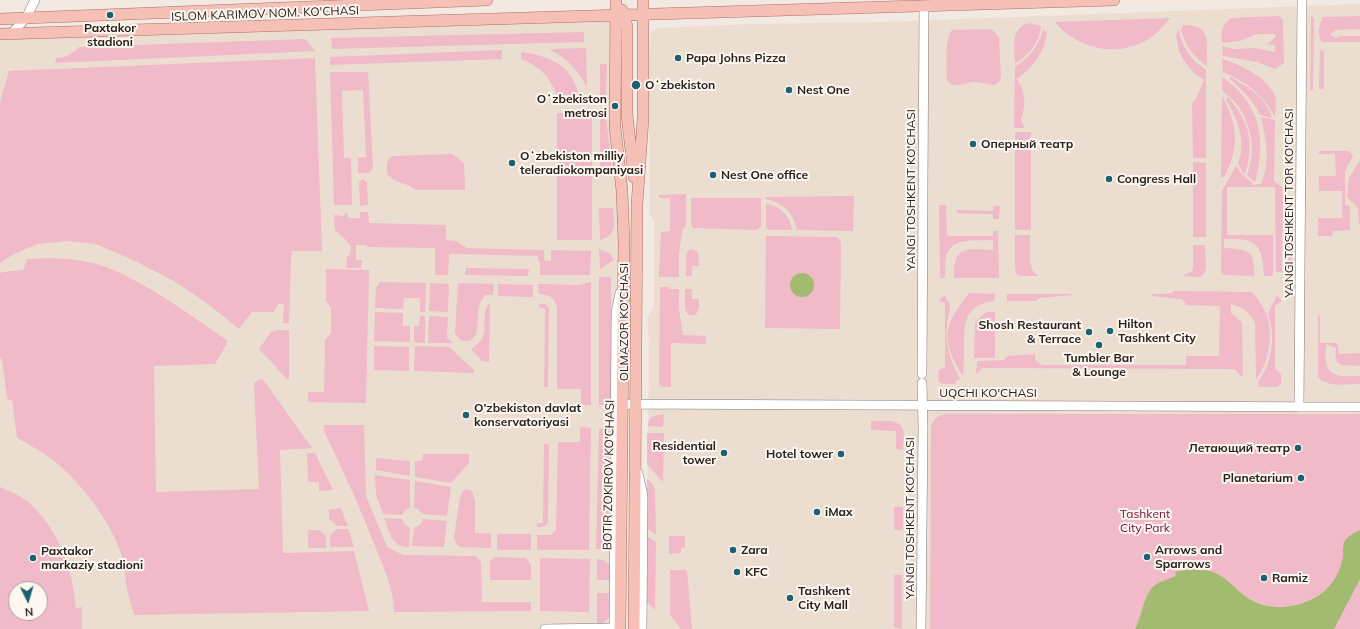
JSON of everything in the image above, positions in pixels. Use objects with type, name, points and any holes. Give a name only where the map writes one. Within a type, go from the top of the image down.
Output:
[{"type":"main road","name":"ISLOM KARIMOV NOM. KO'CHASI","points":[[0,19],[487,0]]},
{"type":"main road","points":[[617,0],[620,16],[627,28],[627,115],[637,204]]},
{"type":"main road","name":"OLMAZOR KO'CHASI","points":[[634,629],[637,204],[642,120],[643,0]]},
{"type":"main road","points":[[643,15],[1114,0]]},
{"type":"main road","points":[[392,4],[393,23]]},
{"type":"main road","points":[[231,10],[231,28]]},
{"type":"main road","name":"ISLOM KARIMOV NOM. KO'CHASI","points":[[6,34],[643,15]]},
{"type":"main road","name":"BOTIR ZOKIROV KO'CHASI","points":[[616,629],[619,404],[624,274],[623,199],[615,127],[620,16]]},
{"type":"street","points":[[22,18],[30,0]]},
{"type":"street","points":[[6,34],[22,18],[35,0]]},
{"type":"street","name":"YANGI TOSHKENT TOR KO'CHASI","points":[[1299,407],[1302,0]]},
{"type":"street","name":"YANGI TOSHKENT KO'CHASI","points":[[921,629],[924,6]]},
{"type":"street","name":"UQCHI KO'CHASI","points":[[619,404],[1360,407]]},
{"type":"street","points":[[636,463],[643,496],[642,629]]},
{"type":"street","points":[[545,629],[616,629]]},
{"type":"shaded area","points":[[1360,4],[1360,629],[646,629],[649,346],[647,318],[654,307],[655,221],[649,214],[649,55],[650,36],[652,31],[658,28],[751,24],[883,22]]},
{"type":"shaded area","points":[[615,16],[620,170],[620,629],[0,629],[0,34]]},
{"type":"shaded area","points":[[802,273],[807,274],[813,280],[813,290],[807,296],[802,297],[797,296],[791,290],[790,285],[791,280],[797,274]]},
{"type":"shaded area","points":[[1360,530],[1360,579],[1334,629],[1135,629],[1151,589],[1162,581],[1176,576],[1175,572],[1191,569],[1207,570],[1221,576],[1252,601],[1268,606],[1292,606],[1314,598],[1330,586],[1334,580],[1343,559],[1343,545],[1346,539],[1350,535]]},
{"type":"green space","points":[[1278,16],[1282,18],[1283,23],[1284,63],[1275,69],[1257,62],[1223,56],[1222,46],[1234,49],[1255,48],[1275,52],[1275,45],[1267,44],[1274,39],[1276,36],[1275,34],[1257,34],[1240,41],[1222,43],[1222,35],[1224,26],[1231,18]]},
{"type":"green space","points":[[1360,16],[1360,29],[1336,30],[1330,34],[1336,38],[1339,36],[1360,36],[1360,42],[1322,42],[1320,39],[1319,30],[1323,17]]},
{"type":"green space","points":[[1311,17],[1314,17],[1313,90],[1310,90]]},
{"type":"green space","points":[[1170,18],[1150,38],[1130,47],[1119,49],[1098,48],[1078,41],[1067,34],[1055,22]]},
{"type":"green space","points":[[1029,23],[1041,26],[1040,32],[1036,43],[1029,53],[1015,63],[1014,45],[1016,34],[1023,25]]},
{"type":"green space","points":[[1183,25],[1199,28],[1204,32],[1207,43],[1207,66],[1187,46],[1181,29]]},
{"type":"green space","points":[[989,29],[994,31],[999,38],[1001,77],[999,82],[994,85],[975,82],[956,85],[950,83],[947,80],[946,54],[949,34],[952,30]]},
{"type":"green space","points":[[1043,29],[1047,33],[1046,41],[1040,54],[1033,65],[1017,79],[1024,94],[1024,109],[1021,120],[1025,128],[1014,128],[1015,67],[1025,60],[1033,51],[1039,41]]},
{"type":"green space","points":[[1179,29],[1182,42],[1188,52],[1196,62],[1206,70],[1206,158],[1193,158],[1192,104],[1196,99],[1204,80],[1194,73],[1179,52],[1176,35]]},
{"type":"green space","points":[[584,32],[584,42],[332,49],[331,38]]},
{"type":"green space","points":[[305,39],[315,51],[55,63],[56,58],[69,55],[79,47]]},
{"type":"green space","points":[[586,48],[587,88],[576,70],[561,56],[549,49]]},
{"type":"green space","points":[[502,50],[502,59],[330,65],[330,57]]},
{"type":"green space","points":[[1320,50],[1323,50],[1324,52],[1324,88],[1322,90],[1319,88]]},
{"type":"green space","points":[[521,52],[550,59],[565,69],[576,85],[579,96],[556,94],[551,82],[543,72],[521,59]]},
{"type":"green space","points":[[315,58],[322,251],[292,251],[289,323],[283,323],[284,304],[278,304],[274,312],[252,312],[239,329],[208,304],[174,281],[135,261],[96,244],[67,241],[38,244],[14,254],[0,263],[0,102],[9,71]]},
{"type":"green space","points":[[1222,59],[1245,68],[1266,83],[1276,98],[1275,117],[1265,101],[1259,95],[1247,85],[1223,72]]},
{"type":"green space","points":[[600,64],[607,64],[606,95],[600,95]]},
{"type":"green space","points":[[330,72],[368,72],[373,168],[369,173],[358,173],[358,158],[366,157],[363,90],[342,91],[344,158],[351,158],[352,205],[334,205]]},
{"type":"green space","points":[[1222,77],[1235,87],[1245,98],[1257,123],[1260,137],[1260,151],[1259,166],[1255,182],[1247,175],[1250,166],[1252,148],[1247,122],[1238,106],[1222,90]]},
{"type":"green space","points":[[1231,77],[1256,93],[1266,104],[1272,118],[1260,115],[1251,100],[1229,78]]},
{"type":"green space","points":[[1222,96],[1234,127],[1235,146],[1229,166],[1224,177],[1221,178]]},
{"type":"green space","points":[[1228,97],[1241,115],[1250,142],[1250,152],[1245,174],[1238,163],[1241,155],[1240,130],[1234,114],[1226,100]]},
{"type":"green space","points":[[557,113],[592,115],[592,240],[557,240]]},
{"type":"green space","points":[[600,117],[606,117],[612,169],[600,169]]},
{"type":"green space","points":[[1261,117],[1275,120],[1274,181],[1283,188],[1282,272],[1276,272],[1275,187],[1227,187],[1227,235],[1273,235],[1273,276],[1264,276],[1262,256],[1256,245],[1244,240],[1235,239],[1224,239],[1224,248],[1244,250],[1248,253],[1253,261],[1254,276],[1223,275],[1221,270],[1222,191],[1236,166],[1254,185],[1261,184],[1266,167],[1267,150]]},
{"type":"green space","points":[[1015,132],[1031,132],[1031,230],[1015,230]]},
{"type":"green space","points":[[1319,151],[1349,151],[1353,156],[1345,171],[1345,205],[1350,206],[1350,230],[1333,231],[1332,236],[1318,236],[1318,218],[1342,218],[1342,191],[1319,191],[1319,176],[1336,176],[1335,154],[1319,154]]},
{"type":"green space","points":[[452,154],[464,163],[465,190],[416,190],[392,179],[387,172],[388,162],[393,156]]},
{"type":"green space","points":[[1360,160],[1359,225],[1358,208],[1347,197],[1349,178]]},
{"type":"green space","points":[[1193,162],[1206,163],[1206,237],[1193,237]]},
{"type":"green space","points":[[362,179],[367,182],[368,205],[360,206],[359,182]]},
{"type":"green space","points":[[686,194],[686,227],[683,228],[679,253],[679,277],[659,277],[661,232],[670,231],[670,198],[659,198],[659,195]]},
{"type":"green space","points":[[854,196],[853,231],[797,230],[796,224],[787,209],[771,200],[765,199],[766,197]]},
{"type":"green space","points":[[691,198],[761,198],[761,226],[756,230],[693,228],[691,224]]},
{"type":"green space","points":[[766,204],[776,207],[784,212],[789,220],[792,230],[769,230],[766,227]]},
{"type":"green space","points":[[1286,204],[1292,204],[1292,277],[1290,280],[1285,281]]},
{"type":"green space","points":[[939,205],[946,205],[947,236],[993,236],[993,231],[998,231],[999,278],[954,278],[954,267],[956,260],[959,254],[963,251],[975,249],[993,250],[993,240],[973,240],[960,242],[950,249],[945,262],[945,276],[944,278],[940,278]]},
{"type":"green space","points":[[993,206],[1000,206],[999,219],[993,219],[993,214],[957,213],[957,210],[993,211]]},
{"type":"green space","points":[[599,208],[613,208],[614,223],[614,228],[610,235],[600,240]]},
{"type":"green space","points":[[360,212],[368,212],[369,223],[446,225],[446,240],[456,241],[467,248],[544,250],[544,260],[551,261],[551,250],[591,251],[590,275],[540,275],[540,261],[538,261],[538,256],[449,254],[448,275],[435,275],[435,248],[367,247],[367,245],[356,245],[356,260],[362,260],[361,268],[346,268],[347,257],[350,254],[351,247],[348,242],[335,230],[334,215],[344,216],[345,213],[348,214],[348,218],[360,218]]},
{"type":"green space","points":[[1015,235],[1030,235],[1030,263],[1033,271],[1038,276],[1017,275],[1015,269]]},
{"type":"green space","points":[[766,236],[837,237],[841,242],[840,329],[765,328]]},
{"type":"green space","points":[[1193,245],[1205,245],[1206,268],[1204,274],[1200,277],[1182,276],[1192,271]]},
{"type":"green space","points":[[599,249],[609,253],[614,260],[600,269]]},
{"type":"green space","points":[[693,249],[698,253],[699,266],[692,266],[692,276],[686,276],[686,256],[688,250]]},
{"type":"green space","points":[[51,258],[88,262],[119,272],[168,300],[228,341],[215,364],[154,366],[156,492],[259,489],[254,383],[262,378],[312,448],[280,450],[283,553],[354,551],[369,611],[134,615],[127,589],[121,553],[116,540],[101,513],[81,487],[60,466],[37,449],[17,438],[12,400],[9,400],[7,397],[2,361],[0,357],[0,273],[23,270],[27,259]]},
{"type":"green space","points":[[466,268],[529,269],[528,276],[465,275]]},
{"type":"green space","points":[[326,269],[369,270],[366,403],[308,402],[308,392],[324,392],[325,340],[331,333],[331,308],[326,301]]},
{"type":"green space","points":[[599,277],[611,277],[611,405],[599,405]]},
{"type":"green space","points":[[380,282],[426,283],[425,312],[420,312],[420,298],[404,298],[403,309],[375,308],[376,288]]},
{"type":"green space","points":[[591,282],[591,405],[581,405],[581,389],[557,389],[557,307],[550,297],[539,294],[538,284],[580,285]]},
{"type":"green space","points":[[430,283],[449,284],[448,312],[429,311]]},
{"type":"green space","points":[[458,283],[494,284],[493,295],[486,295],[480,303],[476,334],[471,340],[467,341],[460,340],[455,333]]},
{"type":"green space","points":[[498,284],[533,285],[533,297],[498,296]]},
{"type":"green space","points":[[660,287],[679,289],[679,309],[683,335],[706,336],[706,344],[671,343],[671,387],[663,387],[659,385]]},
{"type":"green space","points":[[685,289],[692,289],[692,299],[699,299],[698,311],[695,315],[688,315],[685,309]]},
{"type":"green space","points":[[1175,291],[1252,292],[1259,301],[1268,319],[1270,334],[1270,343],[1264,366],[1256,379],[1255,322],[1244,310],[1231,304],[1231,313],[1242,322],[1243,374],[1241,377],[1235,369],[983,368],[976,374],[977,361],[1004,360],[1007,356],[1035,354],[1035,360],[1042,365],[1186,365],[1186,356],[1219,356],[1220,306],[1186,305],[1181,299],[1151,296],[1152,294],[1165,294]]},
{"type":"green space","points":[[969,293],[995,294],[994,301],[978,306],[968,315],[964,335],[963,376],[951,354],[947,335],[949,324]]},
{"type":"green space","points":[[1007,294],[1072,295],[1039,298],[1036,301],[1007,301]]},
{"type":"green space","points":[[944,295],[950,307],[946,330],[947,344],[951,360],[960,379],[956,381],[955,384],[943,384],[939,382],[938,371],[945,367],[945,303],[939,300]]},
{"type":"green space","points":[[1277,295],[1282,301],[1275,306],[1275,369],[1281,374],[1281,384],[1277,387],[1259,387],[1258,382],[1267,367],[1271,350],[1272,331],[1268,314]]},
{"type":"green space","points":[[490,302],[489,362],[482,361],[471,349],[483,337],[486,309]]},
{"type":"green space","points":[[539,304],[545,304],[549,308],[548,387],[544,387],[545,310],[544,308],[539,308]]},
{"type":"green space","points":[[375,312],[403,313],[403,326],[410,326],[410,342],[374,341]]},
{"type":"green space","points":[[987,312],[995,312],[995,358],[974,358],[975,323]]},
{"type":"green space","points":[[1318,314],[1320,318],[1320,343],[1336,343],[1339,354],[1360,353],[1360,366],[1341,364],[1336,360],[1336,348],[1326,344],[1325,355],[1328,368],[1336,375],[1360,376],[1360,384],[1332,384],[1327,383],[1318,377]]},
{"type":"green space","points":[[420,316],[425,316],[425,343],[414,342],[414,326],[419,326]]},
{"type":"green space","points":[[429,316],[448,317],[447,337],[453,343],[428,343]]},
{"type":"green space","points":[[277,330],[289,330],[289,379],[287,379],[259,349],[271,332]]},
{"type":"green space","points":[[374,346],[409,347],[409,371],[374,370]]},
{"type":"green space","points":[[415,346],[449,347],[474,370],[474,373],[414,371]]},
{"type":"green space","points":[[664,414],[663,427],[648,426],[649,420],[653,417]]},
{"type":"green space","name":"Tashkent City Park","points":[[947,414],[1360,414],[1360,629],[930,629],[931,426],[937,417]]},
{"type":"green space","points":[[871,421],[890,421],[901,426],[904,435],[903,450],[896,449],[896,431],[871,430]]},
{"type":"green space","points":[[324,425],[364,425],[366,496],[387,547],[403,555],[476,556],[481,562],[482,602],[531,602],[531,611],[394,612],[391,588],[386,573],[345,475],[324,431]]},
{"type":"green space","points":[[580,427],[591,428],[589,550],[537,550],[537,535],[551,535],[556,530],[558,442],[580,442]]},
{"type":"green space","points":[[599,429],[610,429],[607,549],[596,549]]},
{"type":"green space","points":[[647,433],[664,433],[663,482],[647,464]]},
{"type":"green space","points":[[544,444],[549,444],[548,521],[545,526],[537,527],[537,523],[542,523],[543,521]]},
{"type":"green space","points":[[307,453],[315,453],[333,490],[319,491],[319,482],[308,482]]},
{"type":"green space","points":[[423,454],[469,454],[469,463],[451,483],[415,477],[415,461],[422,461]]},
{"type":"green space","points":[[376,458],[410,461],[410,476],[376,470]]},
{"type":"green space","points":[[375,475],[410,480],[410,508],[405,510],[402,515],[383,514],[376,495]]},
{"type":"green space","points":[[647,479],[652,483],[655,489],[656,535],[646,528]]},
{"type":"green space","points":[[415,481],[451,487],[447,516],[422,514],[418,509],[414,508]]},
{"type":"green space","name":"Paxtakor markaziy stadioni","points":[[0,487],[27,501],[48,524],[56,536],[71,578],[76,608],[82,607],[82,629],[0,629]]},
{"type":"green space","points":[[466,489],[472,491],[475,500],[475,533],[491,534],[491,548],[460,547],[456,543],[454,537],[460,497]]},
{"type":"green space","points":[[894,507],[903,507],[903,530],[894,530]]},
{"type":"green space","points":[[341,508],[348,526],[336,526],[329,520],[329,510]]},
{"type":"green space","points":[[384,518],[402,519],[405,525],[410,528],[409,547],[395,542]]},
{"type":"green space","points":[[423,519],[447,521],[444,547],[412,546],[414,528],[421,524]]},
{"type":"green space","points":[[336,529],[348,529],[354,547],[330,547],[330,535]]},
{"type":"green space","points":[[308,530],[320,530],[326,535],[326,548],[308,548]]},
{"type":"green space","points":[[497,534],[531,534],[531,550],[497,550]]},
{"type":"green space","points":[[669,536],[685,536],[685,547],[681,548],[681,553],[669,554]]},
{"type":"green space","points":[[648,537],[656,542],[655,610],[647,602]]},
{"type":"green space","points":[[495,557],[526,558],[531,565],[531,580],[490,580],[490,561]]},
{"type":"green space","points":[[540,558],[590,559],[589,612],[540,611]]},
{"type":"green space","points":[[597,559],[603,560],[609,564],[609,580],[597,580]]},
{"type":"green space","points":[[670,570],[687,570],[692,629],[680,629],[670,615]]},
{"type":"green space","points":[[894,575],[902,575],[902,629],[894,627]]},
{"type":"green space","points":[[597,593],[609,593],[609,617],[601,624],[597,624]]},
{"type":"place","name":"Paxtakor stadioni","points":[[110,15]]},
{"type":"place","name":"Papa Johns Pizza","points":[[678,58]]},
{"type":"place","name":"Oʻzbekiston","points":[[636,85]]},
{"type":"place","name":"Nest One","points":[[789,90]]},
{"type":"place","name":"Oʻzbekiston metrosi","points":[[615,106]]},
{"type":"place","name":"Оперный театр","points":[[973,144]]},
{"type":"place","name":"Oʻzbekiston milliy teleradiokompaniyasi","points":[[512,163]]},
{"type":"place","name":"Nest One office","points":[[713,175]]},
{"type":"place","name":"Congress Hall","points":[[1109,179]]},
{"type":"place","name":"Hilton Tashkent City","points":[[1110,331]]},
{"type":"place","name":"Shosh Restaurant & Terrace","points":[[1089,332]]},
{"type":"place","name":"Tumbler Bar & Lounge","points":[[1099,345]]},
{"type":"place","name":"O’zbekiston davlat konservatoriyasi","points":[[466,415]]},
{"type":"place","name":"Летающий театр","points":[[1298,448]]},
{"type":"place","name":"Residential tower","points":[[724,453]]},
{"type":"place","name":"Hotel tower","points":[[841,454]]},
{"type":"place","name":"Planetarium","points":[[1301,478]]},
{"type":"place","name":"iMax","points":[[817,512]]},
{"type":"place","name":"Zara","points":[[733,550]]},
{"type":"place","name":"Arrows and Sparrows","points":[[1147,557]]},
{"type":"place","name":"Paxtakor markaziy stadioni","points":[[33,558]]},
{"type":"place","name":"KFC","points":[[737,572]]},
{"type":"place","name":"Ramiz","points":[[1264,578]]},
{"type":"place","name":"Tashkent City Mall","points":[[790,598]]}]
